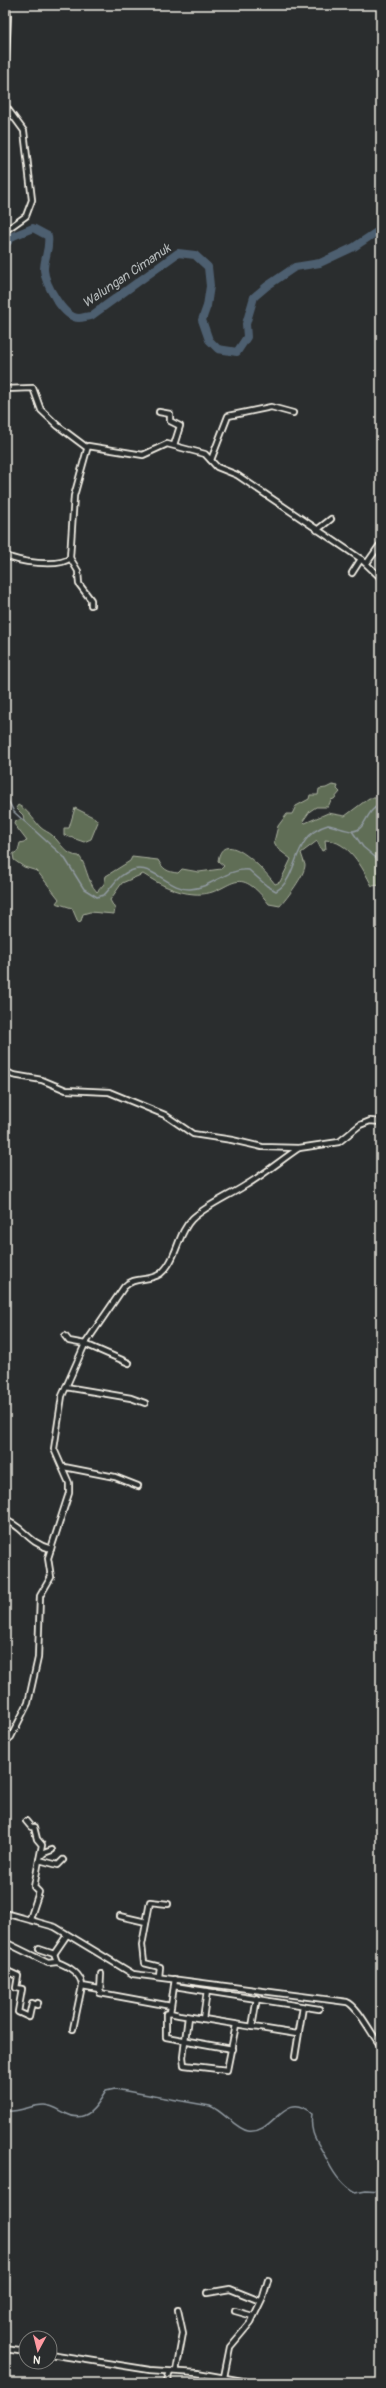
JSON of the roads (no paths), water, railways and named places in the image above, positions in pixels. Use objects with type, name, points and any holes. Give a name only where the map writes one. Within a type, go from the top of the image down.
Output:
[{"type":"street","points":[[5,82],[8,15],[6,5]]},
{"type":"street","points":[[5,105],[24,131],[32,200],[26,216],[5,231]]},
{"type":"street","points":[[5,389],[33,388],[41,410],[58,426],[86,447],[94,446],[143,455],[164,445],[174,445],[205,454],[217,467],[237,475],[367,563],[381,578]]},
{"type":"street","points":[[211,460],[227,416],[271,406],[293,413]]},
{"type":"street","points":[[160,412],[170,414],[170,421],[180,426],[174,445]]},
{"type":"street","points":[[86,447],[71,513],[70,558],[78,571],[79,584],[90,600],[91,605]]},
{"type":"street","points":[[317,530],[331,519]]},
{"type":"street","points":[[367,563],[379,546]]},
{"type":"street","points":[[5,555],[20,560],[41,562],[64,562],[70,558]]},
{"type":"street","points":[[352,573],[361,559]]},
{"type":"street","points":[[5,1071],[13,1075],[42,1080],[66,1090],[109,1092],[165,1116],[193,1134],[232,1140],[262,1147],[299,1148],[339,1142],[360,1125],[370,1122],[381,1122]]},
{"type":"street","points":[[5,1742],[11,1737],[28,1703],[38,1658],[40,1596],[51,1578],[48,1561],[69,1493],[69,1483],[64,1467],[54,1449],[61,1402],[85,1344],[127,1283],[134,1280],[149,1279],[162,1272],[175,1251],[184,1229],[192,1219],[248,1184],[299,1148]]},
{"type":"street","points":[[65,1336],[69,1341],[85,1344],[129,1363]]},
{"type":"street","points":[[66,1387],[131,1398],[145,1403]]},
{"type":"street","points":[[64,1467],[115,1477],[138,1486]]},
{"type":"street","points":[[5,1520],[16,1525],[35,1544],[51,1549]]},
{"type":"street","points":[[26,1820],[30,1826],[34,1827],[37,1839],[42,1845],[34,1887],[39,1892],[30,1919]]},
{"type":"street","points":[[39,1859],[44,1852],[52,1850]]},
{"type":"street","points":[[39,1859],[58,1864],[63,1860]]},
{"type":"street","points":[[159,1977],[160,1966],[144,1961],[142,1945],[150,1902],[168,1904]]},
{"type":"street","points":[[5,1912],[55,1927],[131,1973],[207,1986],[244,1988],[347,2002],[355,2007],[364,2024],[381,2046]]},
{"type":"street","points":[[120,1916],[146,1922]]},
{"type":"street","points":[[54,1954],[67,1934]]},
{"type":"street","points":[[5,1942],[48,1963],[57,1962],[79,1974],[82,1979],[82,1986],[73,2029]]},
{"type":"street","points":[[38,1949],[54,1954]]},
{"type":"street","points":[[54,1954],[57,1962]]},
{"type":"street","points":[[6,1970],[18,1976],[16,1988],[22,1989],[18,2012],[29,2017],[32,2003],[38,2005],[38,2003]]},
{"type":"street","points":[[101,1974],[99,1989],[102,1994],[171,2006]]},
{"type":"street","points":[[175,1980],[170,2013],[166,2014],[165,2036],[232,2049]]},
{"type":"street","points":[[82,1986],[99,1989]]},
{"type":"street","points":[[174,1986],[319,2009]]},
{"type":"street","points":[[203,2019],[207,1991]]},
{"type":"street","points":[[252,2027],[257,1998]]},
{"type":"street","points":[[295,2057],[303,2006]]},
{"type":"street","points":[[170,2013],[236,2025],[299,2032]]},
{"type":"street","points":[[188,2017],[182,2063],[184,2066],[225,2071],[229,2068],[236,2025]]},
{"type":"street","points":[[224,2378],[230,2347],[246,2330],[268,2280]]},
{"type":"street","points":[[207,2293],[230,2289],[260,2301]]},
{"type":"street","points":[[166,2383],[173,2372],[183,2333],[178,2310]]},
{"type":"street","points":[[235,2311],[253,2316]]},
{"type":"street","points":[[5,2349],[18,2351]]},
{"type":"street","points":[[58,2355],[254,2383]]},
{"type":"waterway","name":"Walungan Cimanuk","points":[[5,245],[13,236],[33,228],[48,236],[44,270],[45,276],[51,291],[61,306],[67,312],[79,318],[91,316],[178,253],[195,255],[208,267],[210,286],[207,306],[202,320],[209,340],[218,349],[237,352],[247,337],[246,324],[254,297],[267,286],[295,267],[320,263],[354,247],[381,229]]},
{"type":"waterway","points":[[5,794],[14,812],[64,857],[84,889],[97,897],[104,895],[124,874],[133,870],[141,869],[155,874],[175,886],[190,889],[198,888],[233,872],[249,870],[267,886],[276,891],[284,885],[289,877],[301,847],[307,838],[316,830],[328,825],[350,831],[357,830],[361,828],[372,811],[381,804]]},
{"type":"waterway","points":[[352,831],[363,847],[381,862]]},
{"type":"waterway","points":[[5,2111],[15,2111],[39,2105],[47,2105],[67,2114],[80,2117],[95,2108],[106,2091],[115,2089],[210,2106],[215,2108],[243,2130],[248,2131],[257,2130],[265,2126],[286,2109],[294,2106],[302,2107],[312,2113],[311,2121],[313,2134],[333,2171],[342,2183],[355,2193],[366,2191],[381,2192]]}]
